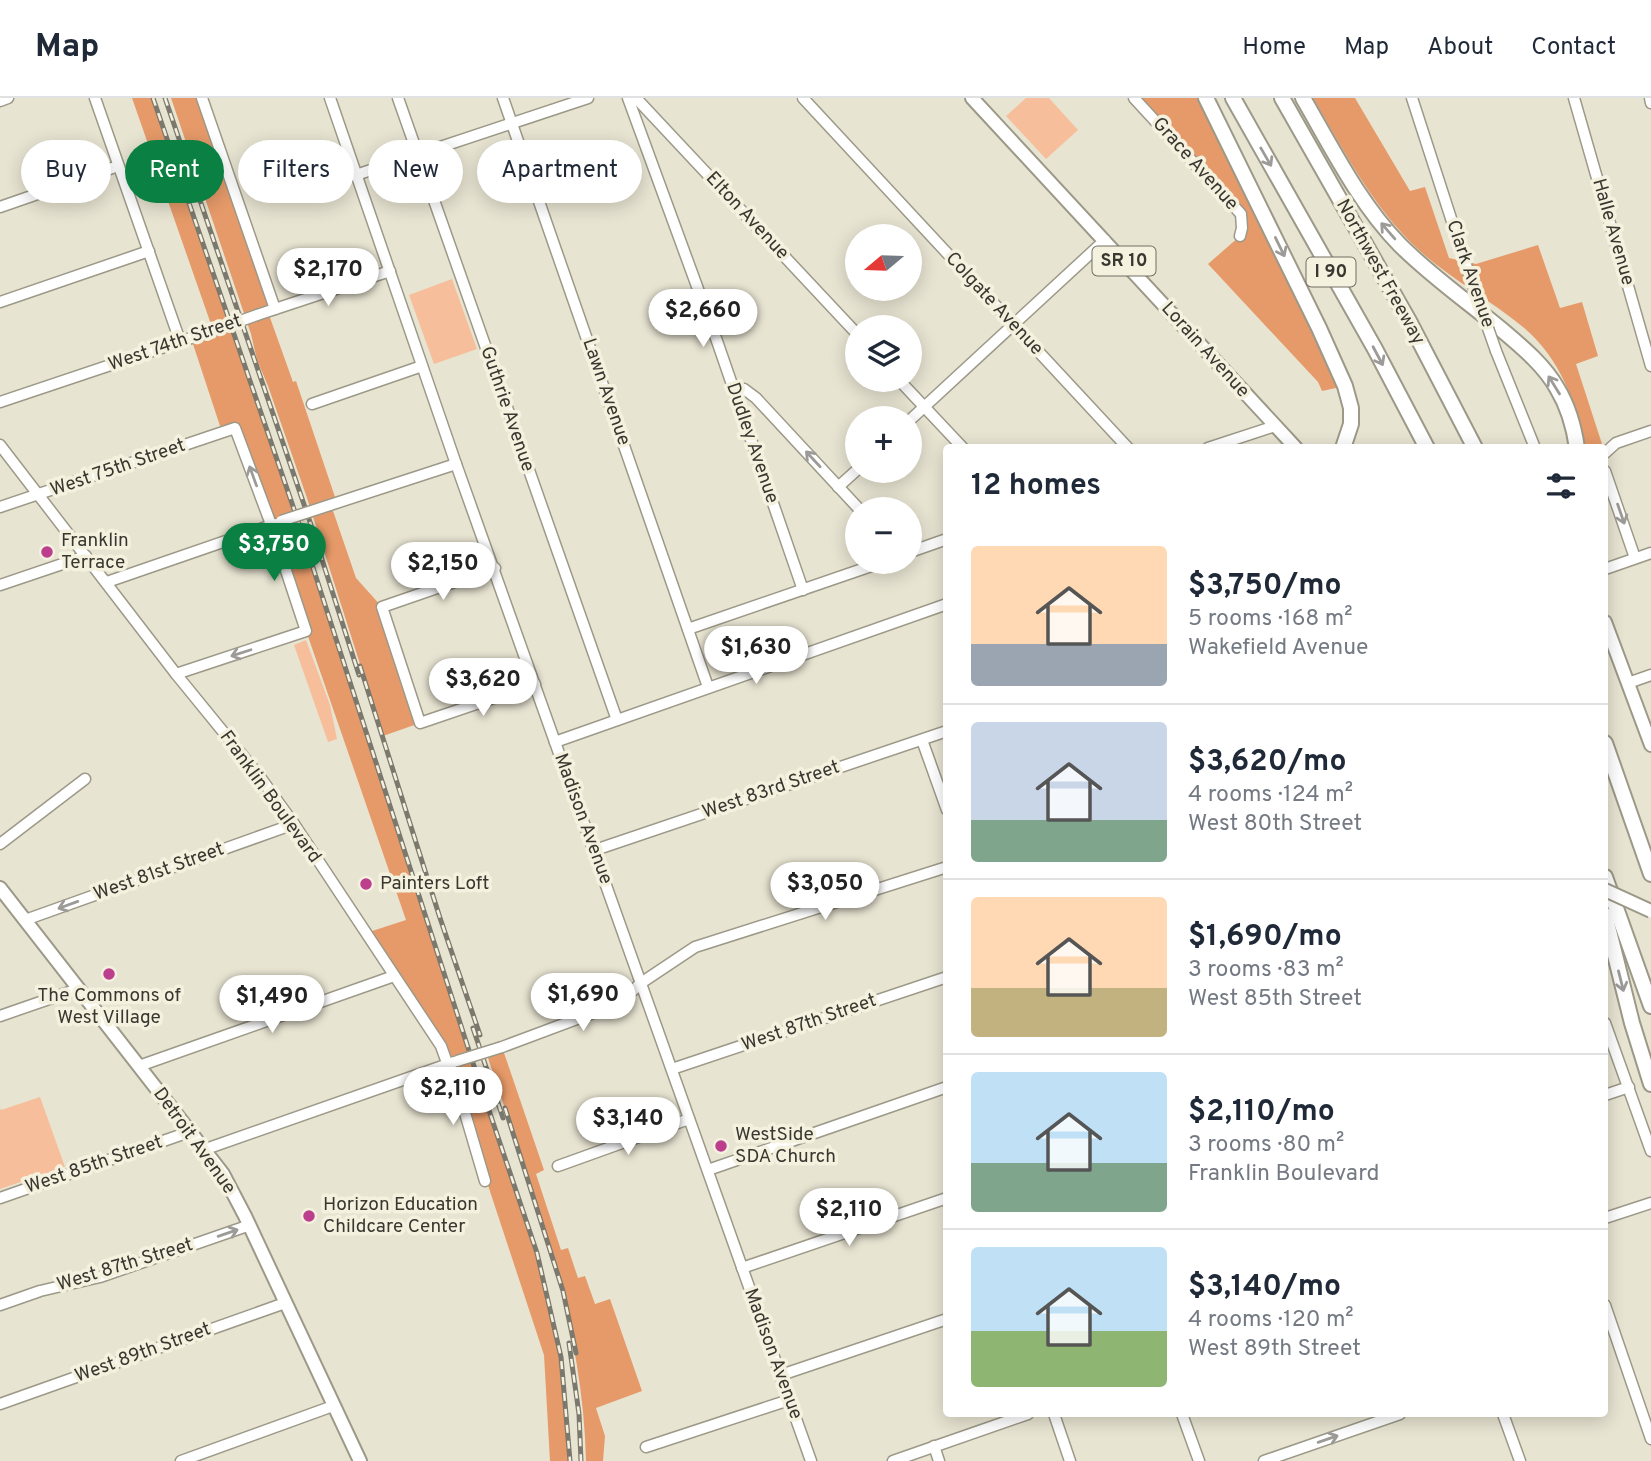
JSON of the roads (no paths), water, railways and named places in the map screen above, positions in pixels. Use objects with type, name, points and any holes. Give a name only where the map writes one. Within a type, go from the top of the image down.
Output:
[{"type":"highway","points":[[1206,98],[1345,386],[1351,408],[1351,424],[1344,444]]},
{"type":"highway","name":"I 90","points":[[1233,98],[1375,349],[1425,444]]},
{"type":"highway","name":"Northwest Freeway","points":[[1282,98],[1409,321],[1473,444]]},
{"type":"highway","points":[[1303,98],[1357,191],[1381,224],[1420,264],[1518,344],[1544,370],[1557,387],[1568,409],[1576,444]]},
{"type":"highway","points":[[1608,752],[1651,874]]},
{"type":"highway","points":[[1608,885],[1651,1006]]},
{"type":"highway","points":[[1608,927],[1632,1023],[1651,1084]]},
{"type":"main road","name":"Lorain Avenue","points":[[972,98],[1292,444]]},
{"type":"main road","points":[[1608,630],[1651,745]]},
{"type":"main road","name":"Detroit Avenue","points":[[0,888],[223,1174],[360,1461]]},
{"type":"main road","points":[[1608,891],[1651,911]]},
{"type":"street","points":[[0,101],[8,98]]},
{"type":"street","points":[[94,98],[180,341]]},
{"type":"street","points":[[202,98],[275,309]]},
{"type":"street","name":"Madison Avenue","points":[[330,98],[456,464],[811,1461]]},
{"type":"street","name":"Guthrie Avenue","points":[[398,98],[412,140]]},
{"type":"street","name":"Lawn Avenue","points":[[503,98],[708,687]]},
{"type":"street","points":[[463,141],[588,98]]},
{"type":"street","name":"Dudley Avenue","points":[[628,98],[803,590]]},
{"type":"street","name":"Elton Avenue","points":[[636,98],[845,321]]},
{"type":"street","name":"Colgate Avenue","points":[[803,98],[1124,444]]},
{"type":"street","name":"Grace Avenue","points":[[1134,98],[1241,214],[1240,236]]},
{"type":"street","name":"Clark Avenue","points":[[1412,98],[1496,351],[1533,444]]},
{"type":"street","name":"Halle Avenue","points":[[1574,98],[1651,366]]},
{"type":"street","points":[[0,206],[118,166]]},
{"type":"street","points":[[356,175],[368,171]]},
{"type":"street","name":"Guthrie Avenue","points":[[435,203],[617,720]]},
{"type":"street","points":[[924,407],[1105,240]]},
{"type":"street","points":[[0,302],[149,251]]},
{"type":"street","name":"West 74th Street","points":[[0,402],[390,271]]},
{"type":"street","points":[[312,404],[422,366]]},
{"type":"street","points":[[733,388],[744,389],[756,398],[848,497]]},
{"type":"street","points":[[911,392],[960,444]]},
{"type":"street","points":[[1220,444],[1275,426]]},
{"type":"street","name":"West 75th Street","points":[[0,507],[235,428],[276,523]]},
{"type":"street","points":[[1608,450],[1616,443],[1651,431]]},
{"type":"street","name":"Franklin Boulevard","points":[[0,445],[176,674],[260,777],[441,1046],[452,1063],[485,1181]]},
{"type":"street","points":[[107,582],[456,464]]},
{"type":"street","points":[[1608,480],[1635,558]]},
{"type":"street","points":[[838,487],[845,481]]},
{"type":"street","points":[[176,674],[306,631],[276,523]]},
{"type":"street","points":[[922,548],[943,540]]},
{"type":"street","points":[[1608,568],[1651,553]]},
{"type":"street","points":[[0,586],[86,556]]},
{"type":"street","points":[[495,568],[382,607],[420,723],[535,684]]},
{"type":"street","points":[[688,629],[849,574]]},
{"type":"street","points":[[555,742],[943,605]]},
{"type":"street","points":[[1628,683],[1651,675]]},
{"type":"street","name":"West 83rd Street","points":[[595,850],[943,732]]},
{"type":"street","points":[[922,740],[943,799]]},
{"type":"street","points":[[0,844],[85,779]]},
{"type":"street","name":"West 81st Street","points":[[25,920],[294,824]]},
{"type":"street","points":[[203,1150],[601,1010],[626,998],[641,983],[695,947],[943,868]]},
{"type":"street","points":[[139,1066],[394,976]]},
{"type":"street","name":"West 87th Street","points":[[672,1069],[943,978]]},
{"type":"street","points":[[0,1016],[78,989]]},
{"type":"street","points":[[1608,1031],[1651,1151]]},
{"type":"street","points":[[1608,1095],[1629,1087]]},
{"type":"street","points":[[708,1170],[943,1088]]},
{"type":"street","points":[[558,1166],[689,1119]]},
{"type":"street","name":"West 85th Street","points":[[0,1198],[189,1132]]},
{"type":"street","points":[[742,1268],[943,1199]]},
{"type":"street","points":[[1608,1217],[1651,1203]]},
{"type":"street","name":"West 87th Street","points":[[0,1305],[40,1291],[100,1277],[250,1226]]},
{"type":"street","name":"West 89th Street","points":[[0,1404],[285,1303]]},
{"type":"street","points":[[1608,1313],[1651,1439]]},
{"type":"street","points":[[781,1375],[943,1320]]},
{"type":"street","points":[[646,1447],[789,1400]]},
{"type":"street","points":[[181,1461],[334,1406]]},
{"type":"street","points":[[892,1461],[1019,1417]]},
{"type":"street","points":[[1055,1417],[1070,1461]]},
{"type":"street","points":[[1183,1417],[1199,1461]]},
{"type":"street","points":[[1264,1461],[1391,1417]]},
{"type":"street","points":[[1504,1417],[1520,1461]]},
{"type":"street","points":[[934,1446],[939,1461]]},
{"type":"railway","points":[[153,98],[296,515],[537,1253],[561,1357],[570,1461]]},
{"type":"railway","points":[[165,98],[310,522],[359,675]]},
{"type":"railway","points":[[360,666],[480,1035]]},
{"type":"railway","points":[[473,1028],[503,1118]]},
{"type":"railway","points":[[505,1108],[563,1291],[576,1353]]},
{"type":"railway","points":[[569,1343],[579,1414],[581,1461]]},
{"type":"place","name":"Franklin Terrace","points":[[47,552]]},
{"type":"place","name":"Painters Loft","points":[[366,884]]},
{"type":"place","name":"The Commons of West Village","points":[[109,974]]},
{"type":"place","name":"WestSide SDA Church","points":[[721,1146]]},
{"type":"place","name":"Horizon Education Childcare Center","points":[[309,1216]]}]
